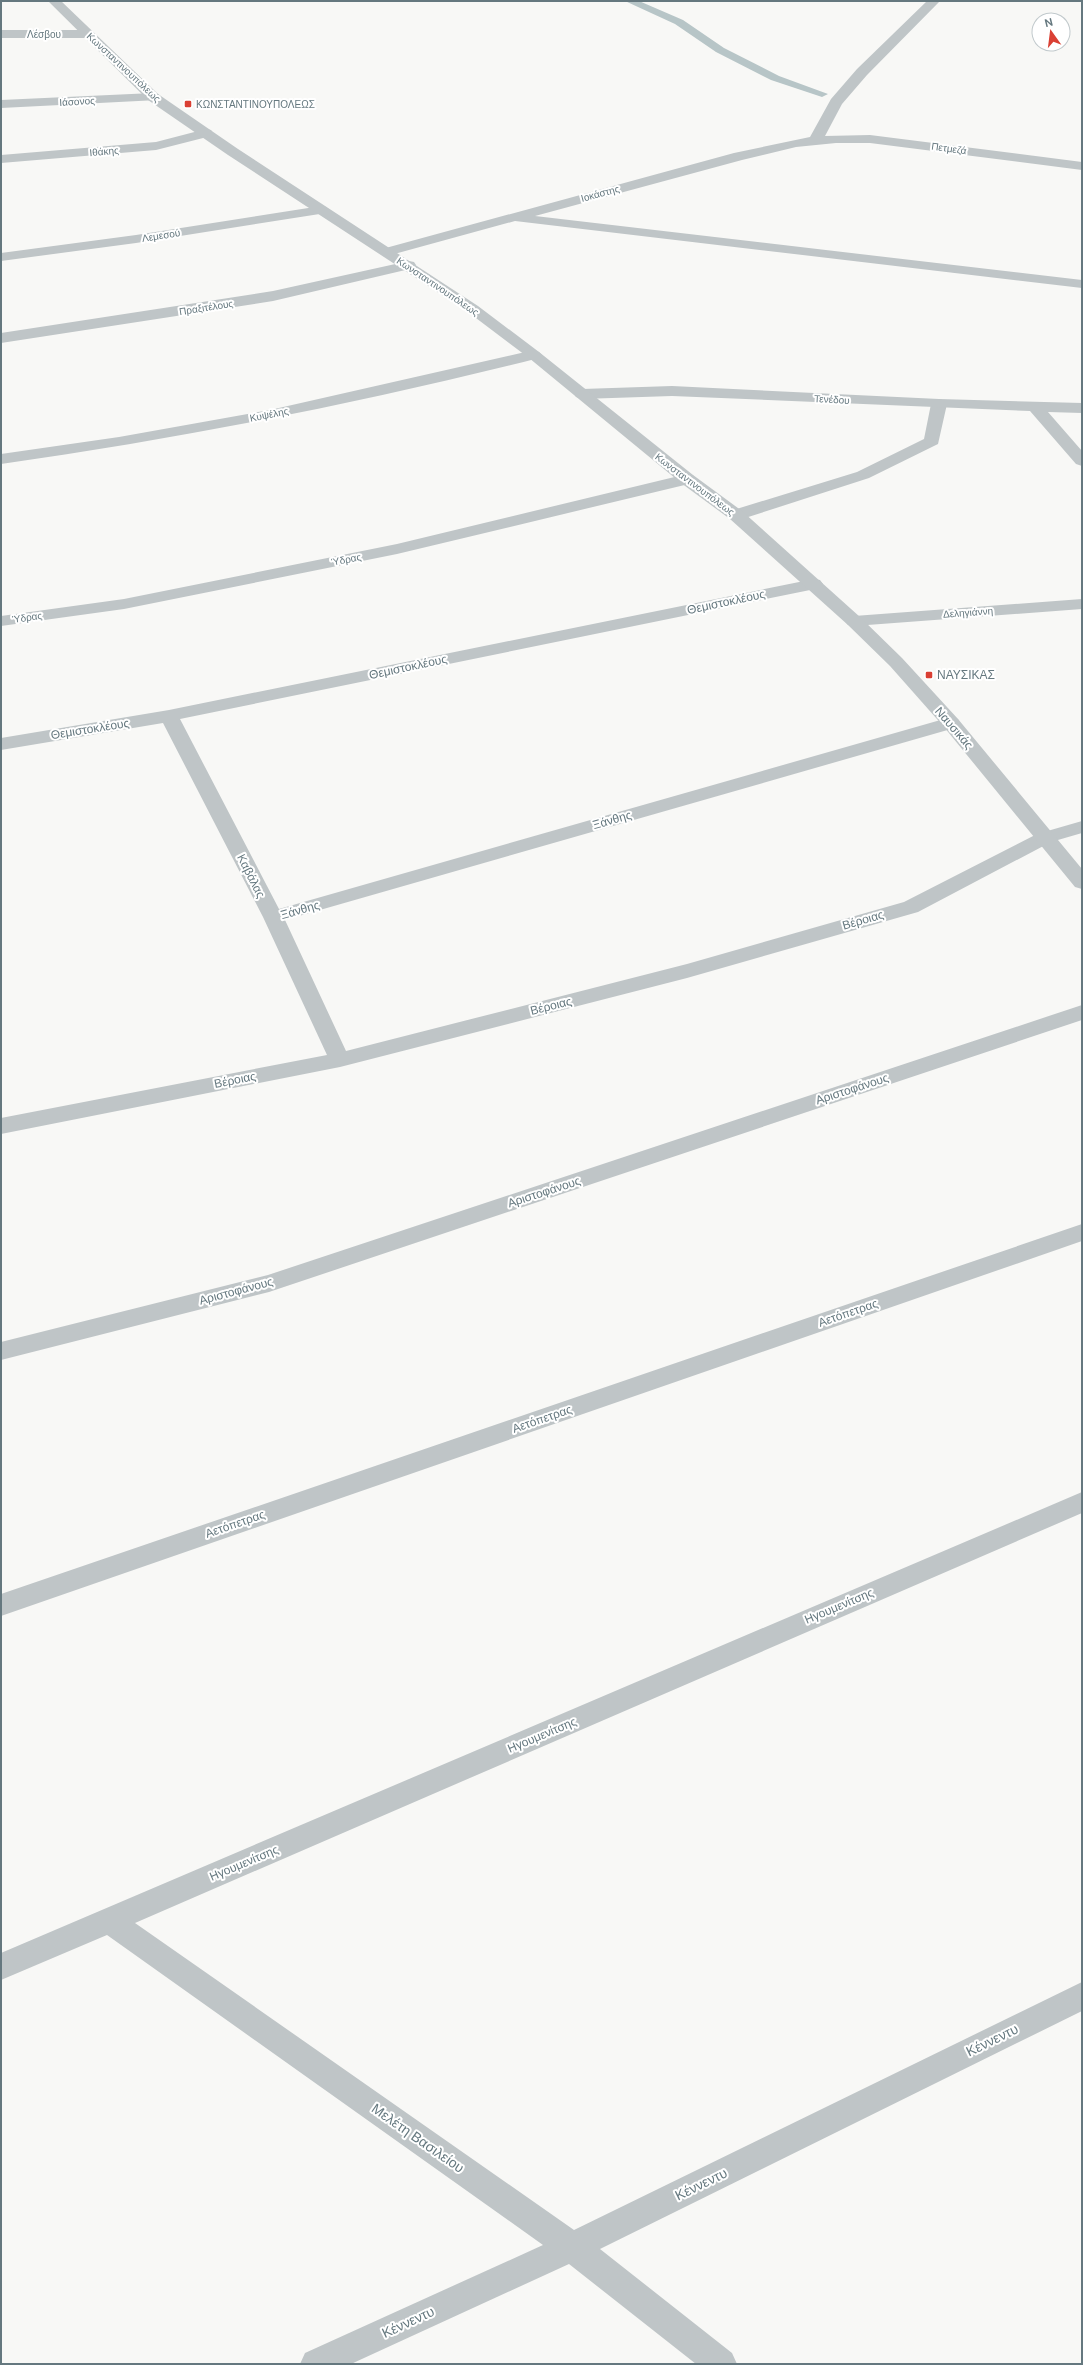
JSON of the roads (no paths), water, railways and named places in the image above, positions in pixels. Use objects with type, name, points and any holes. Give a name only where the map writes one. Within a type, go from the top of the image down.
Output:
[{"type":"street","name":"Κωνσταντινουπόλεως","points":[[54,1],[153,97],[321,210],[408,265],[473,309],[534,355],[687,479],[736,515],[814,584]]},
{"type":"street","points":[[815,141],[836,102],[862,72],[934,1]]},
{"type":"street","name":"Λέσβου","points":[[1,34],[88,34]]},
{"type":"street","name":"Ιάσονος","points":[[1,104],[153,97]]},
{"type":"street","name":"Ιθάκης","points":[[1,159],[156,146],[206,133]]},
{"type":"street","name":"Πετμεζά","points":[[815,141],[854,139],[887,140],[1082,166]]},
{"type":"street","name":"Ιοκάστης","points":[[387,252],[509,217],[739,156],[815,141]]},
{"type":"street","name":"Λεμεσού","points":[[1,257],[129,240],[321,210]]},
{"type":"street","points":[[509,217],[1082,284]]},
{"type":"street","name":"Πραξιτέλους","points":[[1,338],[273,296],[351,280],[408,265]]},
{"type":"street","name":"Κυψέλης","points":[[1,459],[119,442],[270,415],[534,355]]},
{"type":"street","name":"Τενέδου","points":[[582,394],[672,391],[939,404],[1036,408],[1082,408]]},
{"type":"street","points":[[736,515],[863,475],[893,462],[932,441],[939,404]]},
{"type":"street","points":[[1036,408],[1082,461]]},
{"type":"street","name":"Ύδρας","points":[[1,621],[124,604],[397,549],[687,479]]},
{"type":"street","name":"Ναυσικάς","points":[[814,584],[896,662],[951,723],[1044,838],[1082,882]]},
{"type":"street","name":"Θεμιστοκλέους","points":[[1,744],[169,716],[814,584]]},
{"type":"street","name":"Δεληγιάννη","points":[[854,621],[1082,604]]},
{"type":"street","name":"Καβάλας","points":[[169,716],[273,918],[340,1060]]},
{"type":"street","name":"Ξάνθης","points":[[273,918],[951,723]]},
{"type":"street","name":"Βέροιας","points":[[1,1126],[340,1060],[687,971],[910,907],[1044,838],[1082,827]]},
{"type":"street","name":"Αριστοφάνους","points":[[1,1350],[268,1284],[1082,1012]]},
{"type":"street","name":"Αετόπετρας","points":[[1,1605],[1082,1232]]},
{"type":"street","name":"Ηγουμενίτσης","points":[[1,1967],[1082,1502]]},
{"type":"street","name":"Μελέτη Βασιλείου","points":[[110,1921],[572,2247],[721,2364]]},
{"type":"street","name":"Κέννεντυ","points":[[316,2364],[572,2247],[1082,1996]]},
{"type":"waterway","points":[[630,1],[679,22],[720,50],[775,78],[822,94]]},
{"type":"place","name":"ΚΩΝΣΤΑΝΤΙΝΟΥΠΟΛΕΩΣ","points":[[188,104]]},
{"type":"place","name":"ΝΑΥΣΙΚΑΣ","points":[[929,675]]}]
